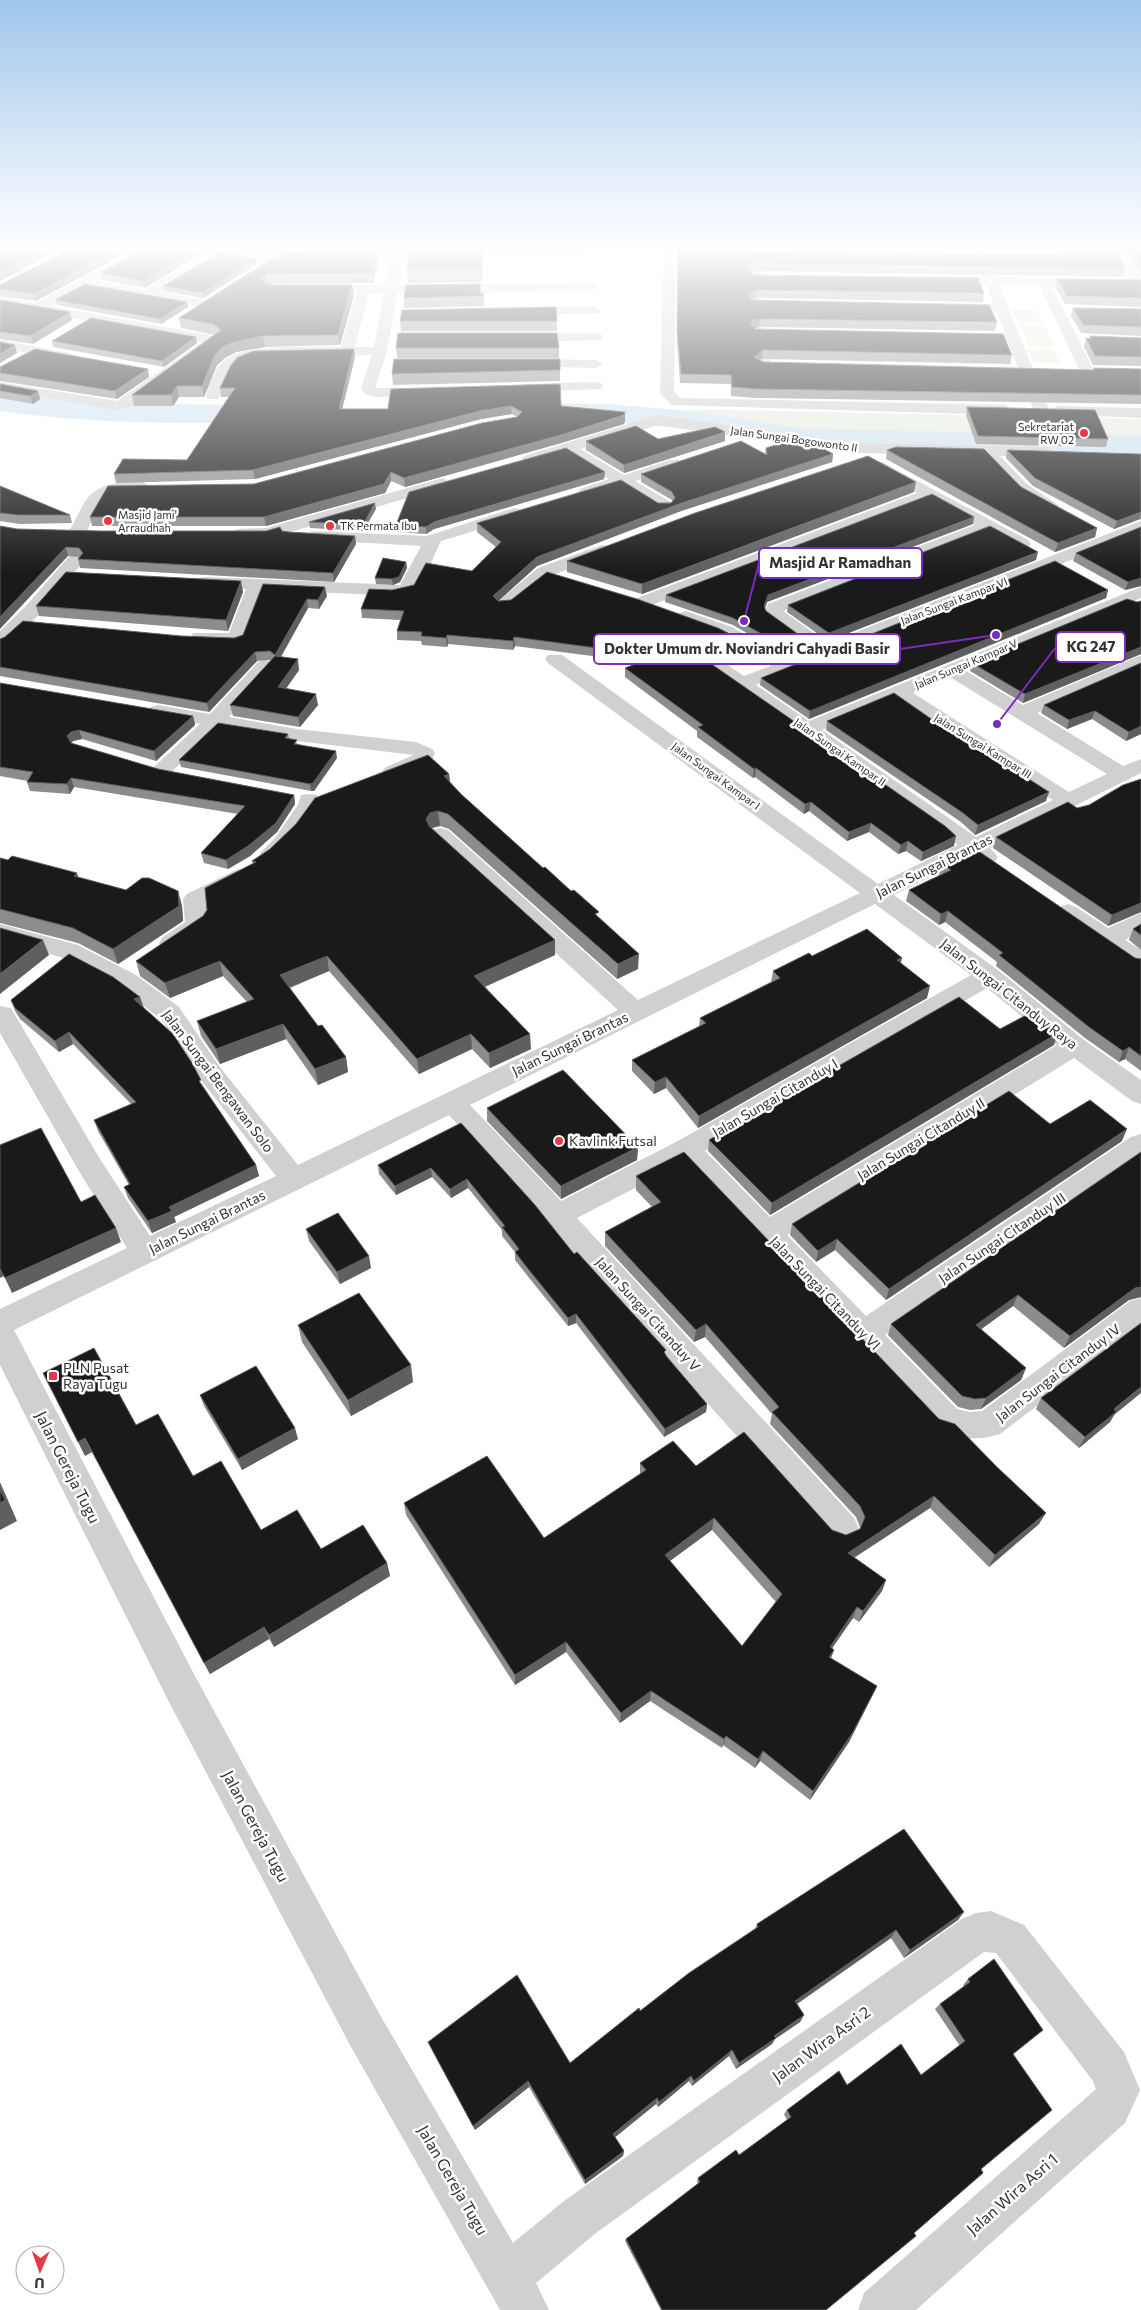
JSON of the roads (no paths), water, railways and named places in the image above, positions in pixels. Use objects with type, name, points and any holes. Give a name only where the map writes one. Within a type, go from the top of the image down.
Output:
[{"type":"street","points":[[16,360],[21,357]]},
{"type":"street","points":[[69,357],[81,359]]},
{"type":"street","points":[[0,386],[118,406],[191,357]]},
{"type":"street","points":[[213,396],[225,366],[238,357]]},
{"type":"street","points":[[378,357],[368,388],[371,392],[438,391]]},
{"type":"street","points":[[387,357],[395,364]]},
{"type":"street","points":[[507,389],[595,393],[596,357]]},
{"type":"street","points":[[668,357],[667,393],[676,402],[1141,413]]},
{"type":"street","points":[[762,357],[764,371],[782,365]]},
{"type":"street","points":[[1017,357],[1018,369],[1042,411]]},
{"type":"street","points":[[1081,357],[1087,371]]},
{"type":"street","points":[[507,363],[596,364]]},
{"type":"street","points":[[1018,369],[1041,370]]},
{"type":"street","points":[[149,370],[168,374]]},
{"type":"street","points":[[1072,371],[1105,372]]},
{"type":"street","name":"Jalan Sungai Bogowonto II","points":[[568,448],[657,420],[763,435],[849,457],[987,451],[1060,453]]},
{"type":"street","points":[[726,447],[763,435]]},
{"type":"street","points":[[511,464],[568,448],[665,506]]},
{"type":"street","points":[[987,451],[1021,487],[1061,511]]},
{"type":"street","points":[[849,457],[866,459],[1061,566]]},
{"type":"street","points":[[567,497],[688,460]]},
{"type":"street","points":[[267,533],[455,480]]},
{"type":"street","points":[[58,532],[86,532],[98,493],[105,488],[158,488]]},
{"type":"street","points":[[643,602],[930,494]]},
{"type":"street","points":[[228,533],[267,533],[431,541],[448,532],[530,508]]},
{"type":"street","points":[[825,650],[774,614],[774,608],[988,526]]},
{"type":"street","name":"Jalan Sungai Kampar VI","points":[[742,684],[825,650],[1061,566],[1113,537],[1141,526]]},
{"type":"street","points":[[1096,529],[1113,537]]},
{"type":"street","points":[[192,582],[393,592],[408,588],[431,541]]},
{"type":"street","points":[[504,604],[544,572],[616,545]]},
{"type":"street","points":[[0,640],[20,622],[78,557]]},
{"type":"street","points":[[544,572],[571,580]]},
{"type":"street","points":[[62,575],[81,576]]},
{"type":"street","points":[[183,637],[236,639],[257,584]]},
{"type":"street","points":[[625,597],[725,631],[786,666]]},
{"type":"street","name":"Jalan Sungai Kampar V","points":[[807,729],[1129,598]]},
{"type":"street","points":[[20,622],[45,624]]},
{"type":"street","name":"Jalan Sungai Kampar II","points":[[704,658],[952,829],[973,848],[1004,869]]},
{"type":"street","name":"Jalan Sungai Kampar I","points":[[556,659],[877,894]]},
{"type":"street","points":[[1024,712],[1141,661]]},
{"type":"street","points":[[190,776],[152,768],[215,721],[265,666]]},
{"type":"street","points":[[952,670],[1024,712],[1132,769]]},
{"type":"street","name":"Jalan Sungai Kampar III","points":[[898,692],[1068,800]]},
{"type":"street","points":[[137,708],[297,735],[416,748],[425,753],[423,760],[371,780]]},
{"type":"street","name":"Jalan Sungai Brantas","points":[[0,1323],[1132,769]]},
{"type":"street","points":[[118,977],[197,925],[195,899],[244,873],[282,844],[309,805],[309,797]]},
{"type":"street","points":[[440,835],[636,1012]]},
{"type":"street","name":"Jalan Sungai Citanduy Raya","points":[[877,894],[989,976],[1075,1046],[1141,1094]]},
{"type":"street","points":[[1052,901],[1141,962]]},
{"type":"street","points":[[1107,939],[1141,921]]},
{"type":"street","name":"Jalan Sungai Bengawan Solo","points":[[0,932],[71,952],[118,977],[152,998],[170,1013],[210,1073],[294,1179]]},
{"type":"street","points":[[50,969],[71,952]]},
{"type":"street","name":"Jalan Sungai Citanduy I","points":[[558,1215],[686,1150],[989,976]]},
{"type":"street","points":[[6,1007],[90,1166],[145,1252]]},
{"type":"street","name":"Jalan Sungai Citanduy II","points":[[767,1233],[1075,1046]]},
{"type":"street","name":"Jalan Sungai Citanduy V","points":[[452,1102],[558,1215],[842,1529]]},
{"type":"street","name":"Jalan Sungai Citanduy III","points":[[864,1333],[1141,1144]]},
{"type":"street","name":"Jalan Sungai Citanduy VI","points":[[686,1150],[947,1420],[970,1426]]},
{"type":"street","name":"Jalan Sungai Citanduy IV","points":[[970,1426],[989,1424],[1141,1310]]},
{"type":"street","name":"Jalan Gereja Tugu","points":[[0,1334],[182,1689],[365,2030],[518,2293]]},
{"type":"street","name":"Jalan Wira Asri 2","points":[[518,2293],[580,2217],[976,1933],[991,1931],[1010,1939],[1109,2067]]},
{"type":"street","name":"Jalan Wira Asri 1","points":[[881,2310],[1110,2108],[1118,2090],[1109,2067]]},
{"type":"waterway","points":[[0,402],[72,411],[109,413],[182,415],[292,414]]},
{"type":"waterway","points":[[552,412],[607,413],[691,420],[804,438],[1141,444]]},
{"type":"place","name":"Sekretariat RW 02","points":[[1084,433]]},
{"type":"place","name":"Masjid Jami' Arraudhah","points":[[108,521]]},
{"type":"place","name":"TK Permata Ibu","points":[[330,526]]},
{"type":"place","name":"Masjid Ar Ramadhan","points":[[744,621]]},
{"type":"place","name":"Dokter Umum dr. Noviandri Cahyadi Basir","points":[[996,635]]},
{"type":"place","name":"KG 247","points":[[997,724]]},
{"type":"place","name":"Kavlink Futsal","points":[[559,1141]]},
{"type":"place","name":"PLN Pusat Raya Tugu","points":[[53,1376]]}]
